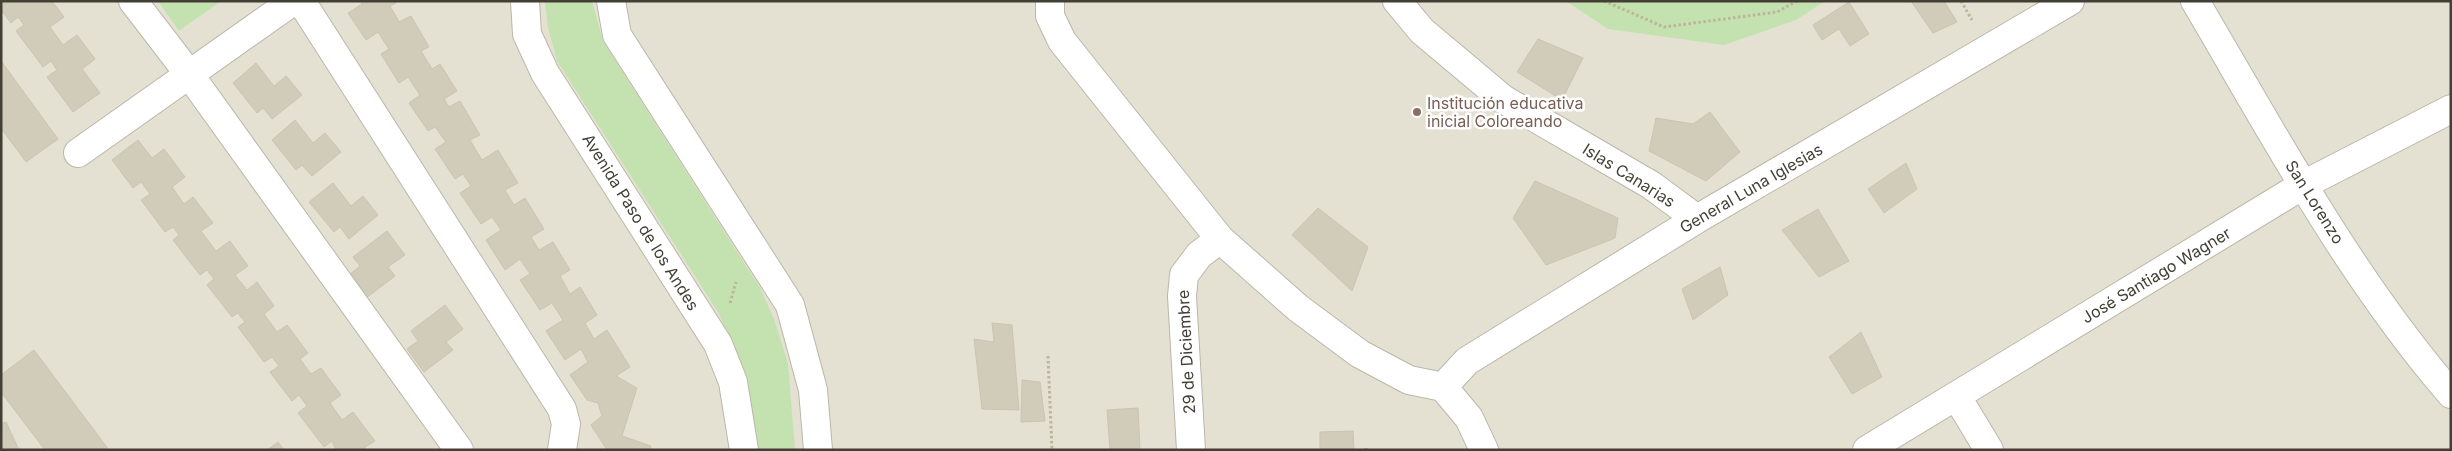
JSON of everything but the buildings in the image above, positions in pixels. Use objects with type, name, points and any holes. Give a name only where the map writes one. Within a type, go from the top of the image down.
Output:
[{"type":"street","points":[[133,1],[189,74],[459,450]]},
{"type":"street","points":[[78,153],[293,1]]},
{"type":"street","points":[[300,1],[562,409],[566,424],[562,450]]},
{"type":"street","name":"Avenida Paso de los Andes","points":[[525,1],[527,34],[545,73],[718,344],[732,382],[744,450]]},
{"type":"street","points":[[611,1],[617,35],[790,305],[813,390],[818,450]]},
{"type":"street","points":[[1050,1],[1050,16],[1062,41],[1220,239],[1298,308],[1360,354],[1409,380],[1443,387],[1470,418],[1484,450]]},
{"type":"street","name":"Islas Canarias","points":[[1397,1],[1422,31],[1503,100],[1651,186],[1697,219]]},
{"type":"street","name":"General Luna Iglesias","points":[[1443,387],[1467,361],[1697,219],[2070,1]]},
{"type":"street","name":"San Lorenzo","points":[[2195,1],[2303,185],[2384,309],[2451,394]]},
{"type":"street","name":"José Santiago Wagner","points":[[1867,450],[2303,185],[2451,109]]},
{"type":"street","name":"29 de Diciembre","points":[[1191,450],[1182,296],[1184,276],[1198,255],[1220,239]]},
{"type":"street","points":[[1957,397],[1989,450]]},
{"type":"path","points":[[1604,1],[1664,27],[1777,12],[1797,1]]},
{"type":"path","points":[[718,344],[748,240]]},
{"type":"path","points":[[1048,356],[1052,450]]},
{"type":"shaded area","points":[[1,1],[2451,1],[2451,450],[1,450]]},
{"type":"green space","points":[[158,1],[221,1],[179,31]]},
{"type":"green space","points":[[545,1],[592,1],[603,41],[760,288],[774,319],[788,364],[795,450],[755,450],[734,349],[718,312],[557,61],[548,28]]},
{"type":"green space","points":[[1566,1],[1825,1],[1796,20],[1724,45],[1608,29]]},
{"type":"place","name":"Institución educativa inicial Coloreando","points":[[1417,112]]}]
